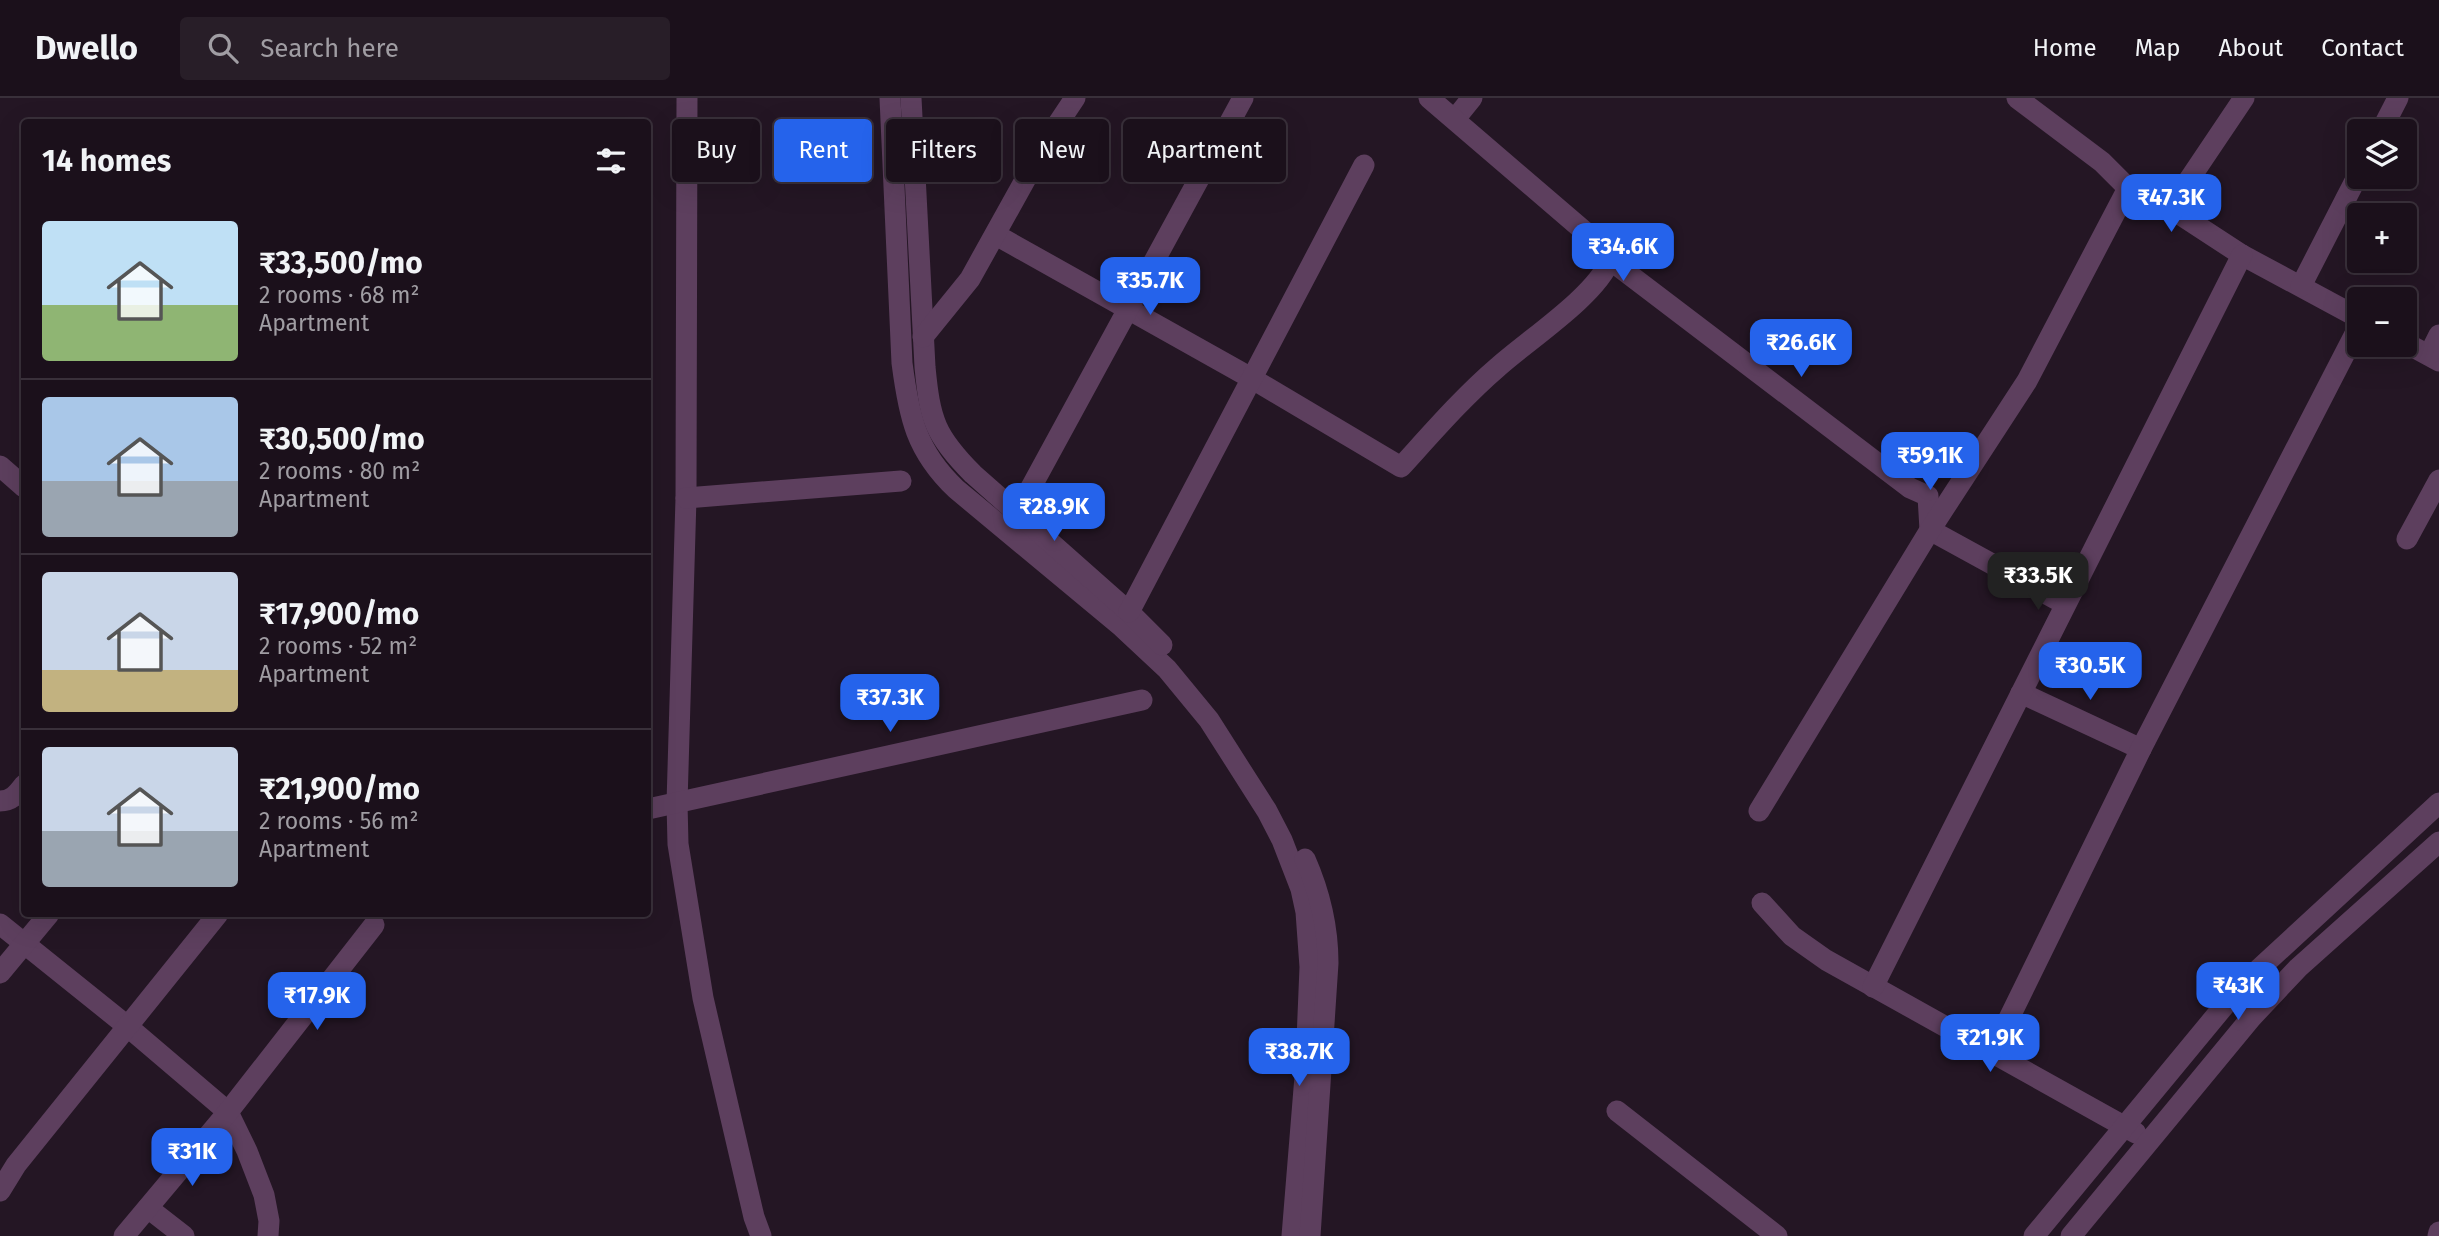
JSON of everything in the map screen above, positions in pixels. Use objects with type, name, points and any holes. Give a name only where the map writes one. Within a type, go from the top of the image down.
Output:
[{"type":"street","points":[[687,98],[686,498],[678,844],[703,998],[754,1217],[761,1236]]},
{"type":"street","points":[[891,98],[902,363],[907,402],[920,444],[938,472],[956,489],[1130,634],[1167,669],[1243,759],[1280,809],[1308,866],[1321,901],[1328,941],[1310,1236]]},
{"type":"street","points":[[911,98],[923,337],[928,394],[936,428],[957,457],[1129,612],[1194,677],[1243,759],[1282,840],[1301,889],[1310,943],[1310,987],[1292,1236]]},
{"type":"street","points":[[923,337],[970,279],[1049,137],[1075,98]]},
{"type":"street","points":[[1017,513],[1130,310],[1243,98]]},
{"type":"street","points":[[1429,98],[1605,249],[1610,260],[1910,488],[1928,496],[1930,530]]},
{"type":"street","points":[[1455,118],[1472,98]]},
{"type":"street","points":[[2017,98],[2102,162],[2128,188],[2170,208],[2242,255],[2347,311]]},
{"type":"street","points":[[2170,208],[2244,98]]},
{"type":"street","points":[[2387,119],[2398,98]]},
{"type":"street","points":[[1129,612],[1364,166]]},
{"type":"street","points":[[1759,811],[1930,530],[2027,381],[2128,188]]},
{"type":"street","points":[[2301,286],[2351,189]]},
{"type":"street","points":[[996,234],[1251,378],[1401,467],[1498,367],[1573,305],[1606,270],[1610,260]]},
{"type":"street","points":[[1872,987],[2242,255]]},
{"type":"street","points":[[2417,349],[2434,358],[2439,335]]},
{"type":"street","points":[[1993,1051],[2141,749],[2347,349]]},
{"type":"street","points":[[0,466],[21,485]]},
{"type":"street","points":[[2407,539],[2439,480]]},
{"type":"street","points":[[686,498],[901,481]]},
{"type":"street","points":[[1930,530],[2065,604]]},
{"type":"street","points":[[2021,693],[2141,749]]},
{"type":"street","points":[[651,808],[1142,700]]},
{"type":"street","points":[[0,801],[8,801],[21,789]]},
{"type":"street","points":[[2034,1236],[2229,1000],[2439,803]]},
{"type":"street","points":[[2071,1236],[2251,1018],[2298,968],[2439,842]]},
{"type":"street","points":[[1762,903],[1792,936],[1826,960],[2150,1141]]},
{"type":"street","points":[[0,973],[46,917]]},
{"type":"street","points":[[0,1191],[16,1165],[216,917]]},
{"type":"street","points":[[0,924],[228,1112],[264,1195],[269,1221],[268,1236]]},
{"type":"street","points":[[124,1236],[228,1112],[374,925]]},
{"type":"street","points":[[1617,1111],[1777,1236]]},
{"type":"street","points":[[148,1208],[184,1236]]}]
